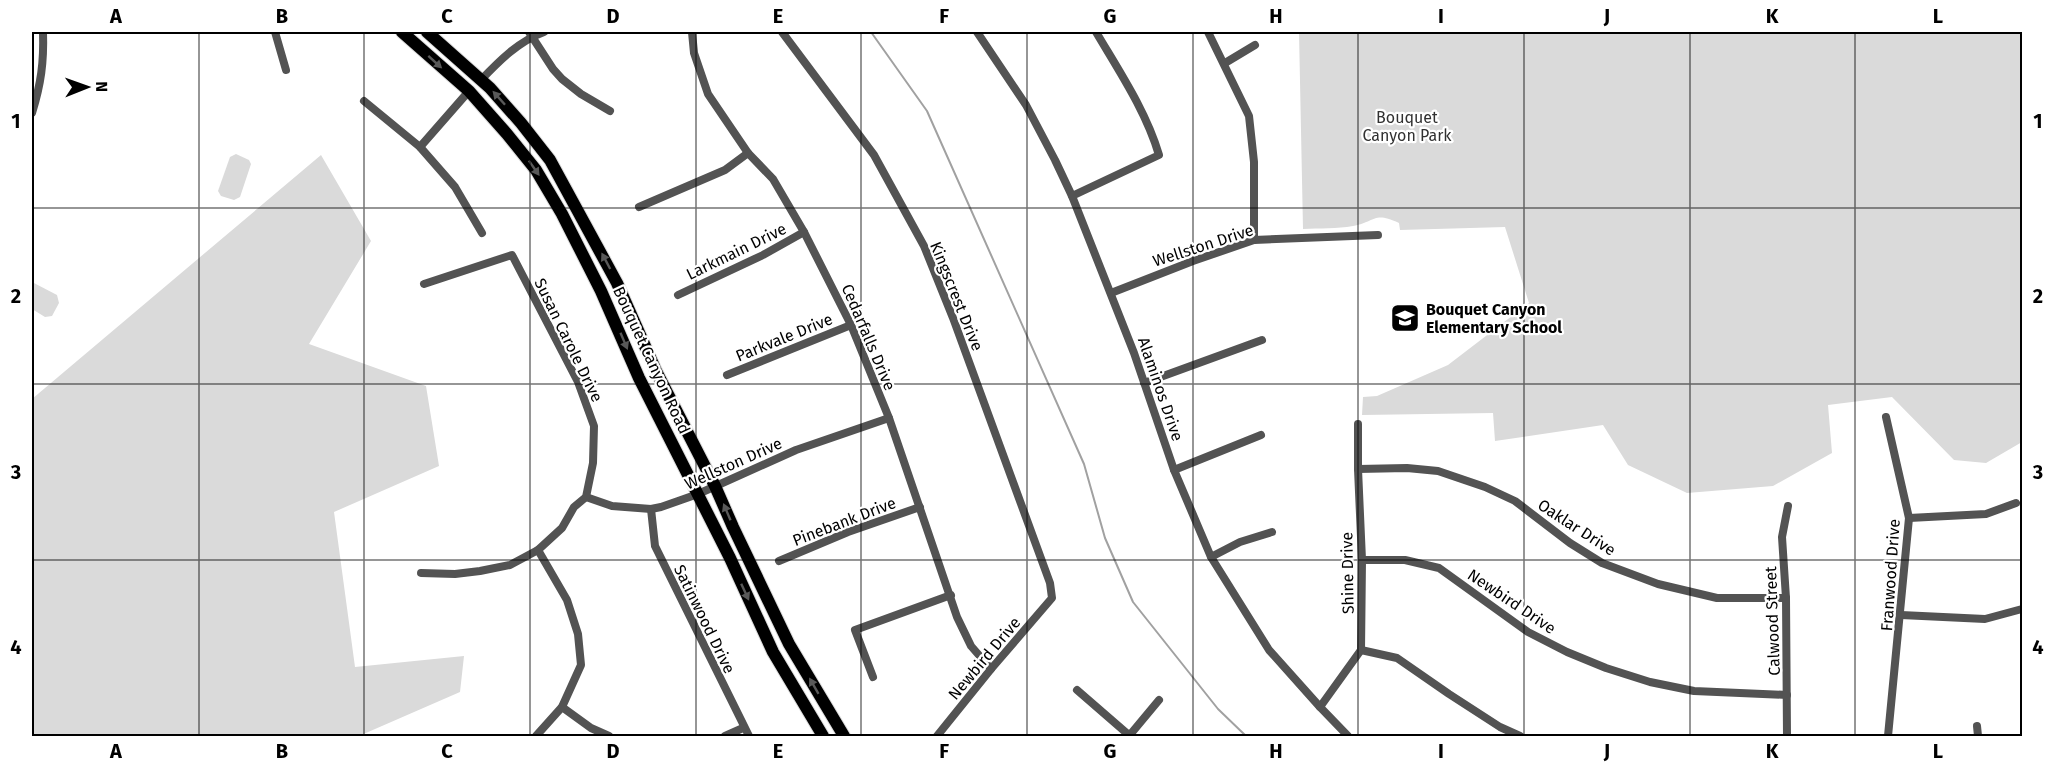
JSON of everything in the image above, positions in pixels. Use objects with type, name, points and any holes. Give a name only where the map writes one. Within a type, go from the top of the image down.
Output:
[{"type":"main road","name":"Bouquet Canyon Road","points":[[402,32],[469,91],[507,134],[536,171],[562,214],[602,291],[639,378],[698,494],[773,652],[823,736]]},
{"type":"main road","name":"Bouquet Canyon Road","points":[[427,32],[481,80],[521,123],[550,160],[617,283],[656,370],[715,486],[789,644],[844,736]]},
{"type":"main road","points":[[469,91],[481,80]]},
{"type":"street","points":[[32,113],[44,67],[43,32]]},
{"type":"street","points":[[274,32],[286,70]]},
{"type":"street","points":[[481,80],[530,34],[544,32]]},
{"type":"street","name":"Cedarfalls Drive","points":[[692,32],[694,53],[708,94],[748,153],[773,179],[804,232],[851,325],[889,418],[957,616],[970,646],[991,669]]},
{"type":"street","name":"Kingscrest Drive","points":[[782,32],[874,155],[924,246],[953,318],[1050,582],[1052,598]]},
{"type":"street","name":"Alaminos Drive","points":[[977,32],[1026,105],[1072,196],[1111,293],[1174,470],[1211,557],[1269,650],[1348,736]]},
{"type":"street","points":[[1072,196],[1159,154],[1154,137],[1134,98],[1096,32]]},
{"type":"street","points":[[1208,32],[1249,116],[1254,162],[1254,240]]},
{"type":"street","points":[[530,34],[562,79],[581,94],[610,111]]},
{"type":"street","points":[[1225,63],[1255,45]]},
{"type":"street","points":[[420,147],[469,91]]},
{"type":"street","points":[[364,101],[420,147],[455,186],[482,233]]},
{"type":"street","points":[[639,207],[725,170],[748,153]]},
{"type":"street","name":"Larkmain Drive","points":[[678,295],[764,255],[804,232]]},
{"type":"street","name":"Wellston Drive","points":[[1111,293],[1254,240],[1378,235]]},
{"type":"street","name":"Susan Carole Drive","points":[[421,573],[455,574],[480,571],[510,565],[538,550],[562,528],[574,507],[586,496],[593,463],[594,426],[578,382],[512,255],[424,284]]},
{"type":"street","name":"Parkvale Drive","points":[[727,375],[851,325]]},
{"type":"street","points":[[1144,383],[1262,340]]},
{"type":"street","name":"Franwood Drive","points":[[1886,417],[1909,518],[1888,736]]},
{"type":"street","name":"Wellston Drive","points":[[586,496],[612,506],[651,508],[679,502],[796,450],[889,418]]},
{"type":"street","name":"Shine Drive","points":[[1358,424],[1362,560],[1361,650]]},
{"type":"street","points":[[1174,470],[1261,435]]},
{"type":"street","name":"Oaklar Drive","points":[[1358,469],[1407,468],[1438,471],[1485,487],[1515,501],[1570,543],[1602,563],[1658,584],[1717,598],[1786,598]]},
{"type":"street","points":[[1909,518],[1986,514],[2016,504]]},
{"type":"street","name":"Calwood Street","points":[[1787,736],[1786,598],[1782,537],[1788,506]]},
{"type":"street","name":"Pinebank Drive","points":[[779,561],[848,532],[920,507]]},
{"type":"street","name":"Satinwood Drive","points":[[651,508],[655,546],[743,728],[749,736]]},
{"type":"street","points":[[1211,557],[1240,542],[1272,532]]},
{"type":"street","points":[[536,736],[562,707],[581,665],[578,634],[567,600],[538,550]]},
{"type":"street","name":"Newbird Drive","points":[[1362,560],[1405,560],[1439,568],[1528,632],[1567,652],[1606,668],[1650,682],[1694,691],[1787,695]]},
{"type":"street","points":[[873,677],[855,630],[951,595]]},
{"type":"street","name":"Newbird Drive","points":[[937,736],[1052,598]]},
{"type":"street","points":[[1901,615],[1985,619],[2022,609]]},
{"type":"street","points":[[1320,707],[1361,650],[1397,658],[1500,727],[1520,736]]},
{"type":"street","points":[[1077,690],[1130,736],[1159,700]]},
{"type":"street","points":[[562,707],[591,728],[609,736]]},
{"type":"street","points":[[1977,726],[1978,736]]},
{"type":"street","points":[[725,736],[743,728]]},
{"type":"green space","name":"Bouquet Canyon Park","points":[[1299,32],[2022,32],[2022,442],[1986,463],[1954,460],[1892,397],[1828,405],[1832,453],[1773,486],[1687,493],[1628,465],[1603,425],[1495,441],[1493,413],[1362,415],[1363,397],[1377,396],[1448,365],[1529,303],[1505,227],[1400,230],[1399,223],[1384,218],[1375,218],[1347,227],[1303,229]]},
{"type":"green space","points":[[236,154],[249,160],[251,164],[240,197],[234,200],[221,196],[218,191],[230,157]]},
{"type":"green space","points":[[321,155],[371,241],[309,344],[426,386],[439,466],[334,512],[355,667],[464,656],[460,692],[359,736],[32,736],[32,399]]},
{"type":"green space","points":[[32,282],[57,295],[59,303],[52,316],[45,317],[32,309]]},
{"type":"waterway","points":[[871,32],[927,111],[1084,464],[1105,538],[1133,602],[1218,709],[1246,736]]},
{"type":"place","name":"Bouquet Canyon Elementary School","points":[[1405,318]]}]
